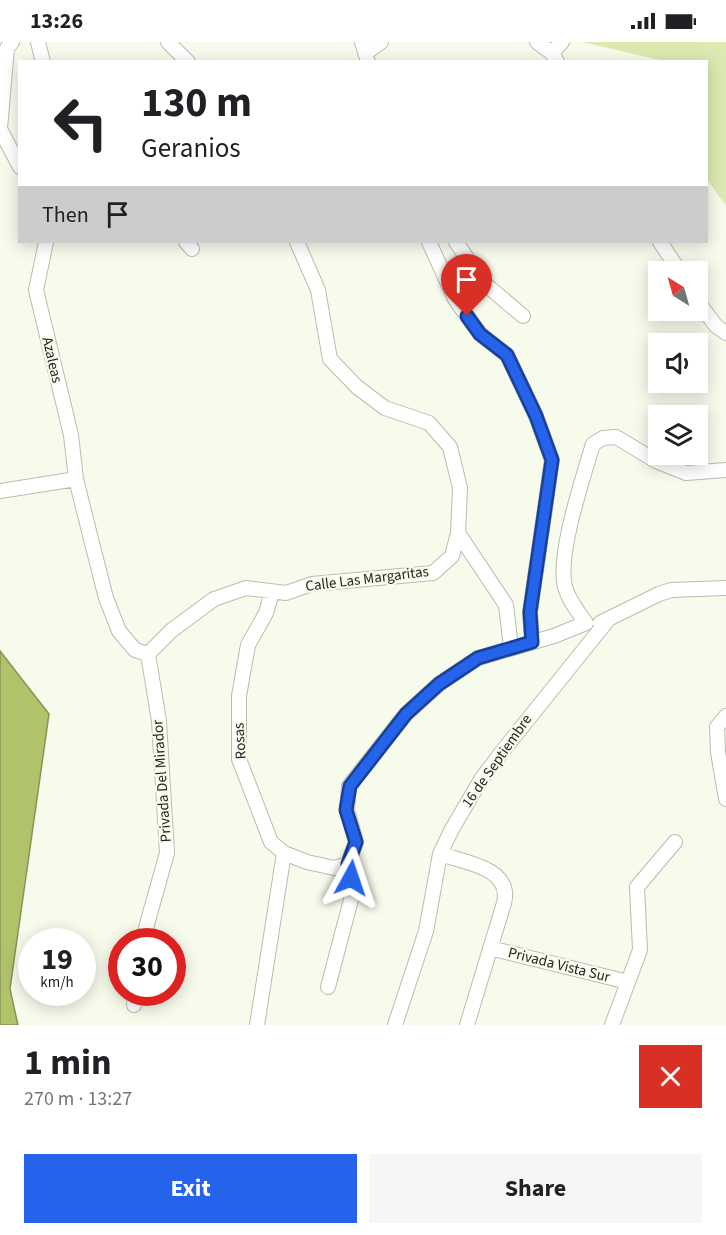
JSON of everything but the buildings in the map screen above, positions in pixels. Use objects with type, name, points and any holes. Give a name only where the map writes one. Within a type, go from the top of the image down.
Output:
[{"type":"street","points":[[12,42],[7,48],[0,129],[18,163]]},
{"type":"street","points":[[38,42],[42,60]]},
{"type":"street","points":[[168,42],[186,60]]},
{"type":"street","points":[[366,52],[381,42]]},
{"type":"street","points":[[537,42],[554,57],[562,42]]},
{"type":"street","name":"Azaleas","points":[[46,243],[36,290],[71,435],[76,479]]},
{"type":"street","name":"Calle Las Margaritas","points":[[148,654],[172,630],[214,599],[246,588],[286,593],[312,584],[433,573],[452,556],[458,532],[460,488],[450,447],[429,423],[385,408],[357,387],[330,359],[318,290],[297,243]]},
{"type":"street","points":[[429,243],[455,299],[480,334],[507,355],[536,416],[552,460],[530,612],[532,642]]},
{"type":"street","points":[[457,243],[484,283],[523,316]]},
{"type":"street","points":[[661,243],[673,261]]},
{"type":"street","points":[[708,315],[716,326],[726,333]]},
{"type":"street","points":[[586,623],[572,604],[565,585],[565,574],[566,552],[593,444],[603,438],[616,437],[656,461],[686,473],[726,470]]},
{"type":"street","points":[[0,491],[76,479],[106,598],[119,631],[135,650],[148,654]]},
{"type":"street","points":[[458,532],[506,605],[511,648]]},
{"type":"street","points":[[328,987],[353,892],[348,864],[356,842],[346,810],[350,786],[406,714],[439,684],[478,658],[586,623],[594,625],[607,621],[671,590],[726,588]]},
{"type":"street","name":"Rosas","points":[[272,592],[266,613],[248,645],[239,696],[239,759],[271,842],[284,853]]},
{"type":"street","name":"16 de Septiembre","points":[[395,1025],[426,931],[440,854],[456,821],[482,778],[541,701],[607,621]]},
{"type":"street","name":"Privada Del Mirador","points":[[146,928],[167,853],[159,722],[148,654]]},
{"type":"street","points":[[725,717],[717,727],[718,752],[726,799]]},
{"type":"street","name":"Privada Vista Sur","points":[[612,1025],[640,950],[637,886],[675,842]]},
{"type":"street","points":[[257,1025],[284,853],[334,868],[348,864]]},
{"type":"street","name":"Privada Vista Sur","points":[[440,854],[491,871],[503,883],[506,896],[467,1025]]},
{"type":"street","name":"Privada Vista Sur","points":[[490,948],[628,982]]},
{"type":"shaded area","points":[[582,42],[726,42],[726,206],[708,180],[708,60],[660,60]]},
{"type":"shaded area","points":[[0,651],[49,714],[10,989],[18,1025],[0,1025]]},
{"type":"route","points":[[351,878],[348,864],[356,842],[346,810],[350,786],[406,714],[439,684],[478,658],[532,642],[530,612],[552,460],[536,416],[507,355],[480,334],[467,316]]}]
